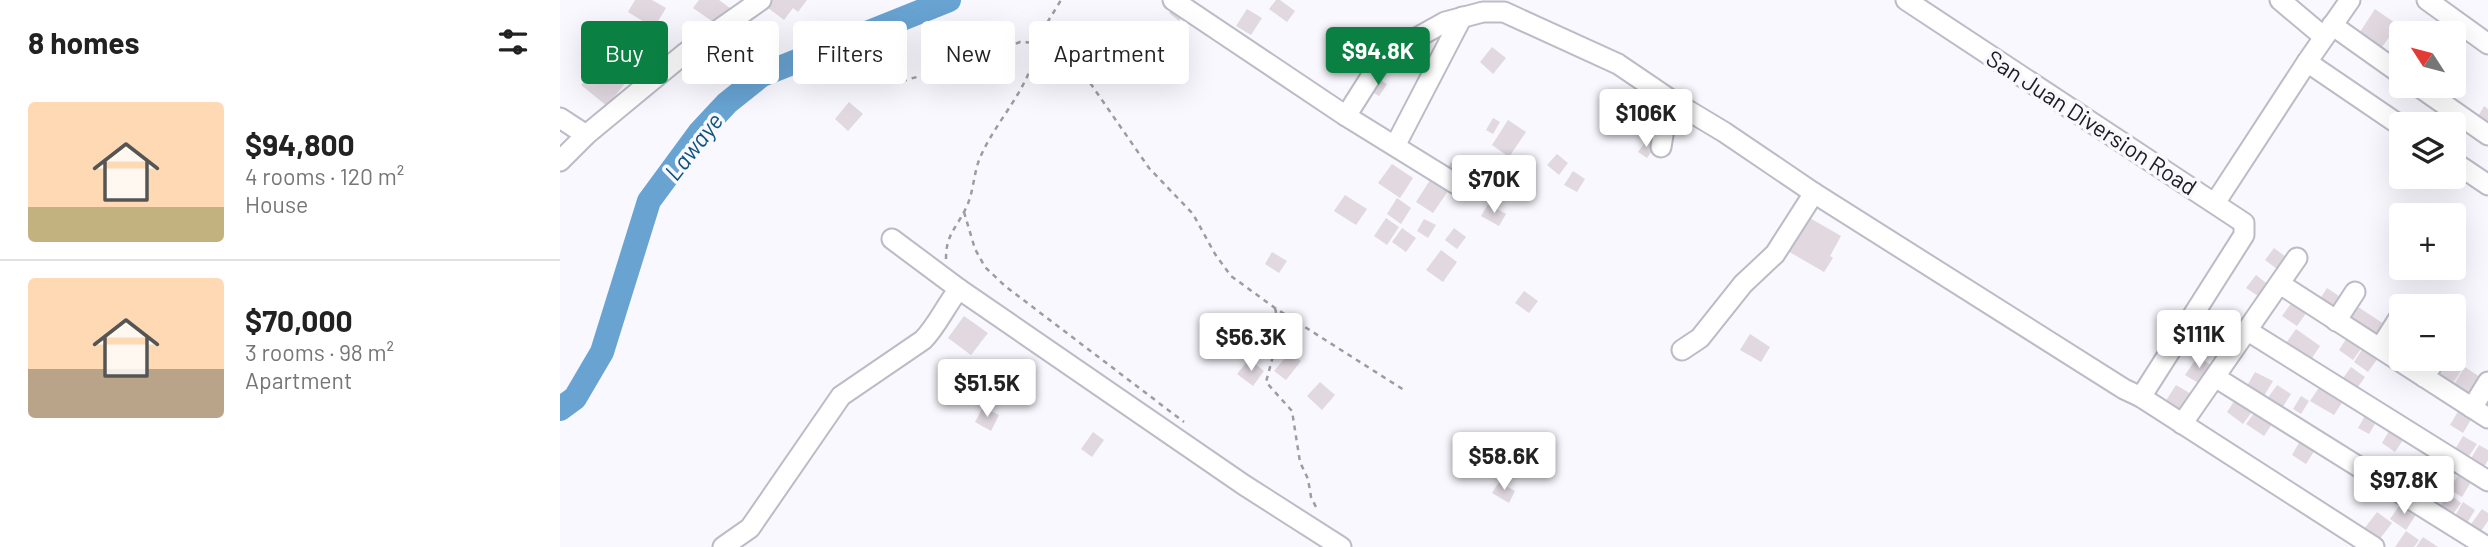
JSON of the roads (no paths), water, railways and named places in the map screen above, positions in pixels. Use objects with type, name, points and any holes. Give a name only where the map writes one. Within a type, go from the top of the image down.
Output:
[{"type":"street","points":[[1173,0],[1346,116],[1457,184]]},
{"type":"street","name":"San Juan Diversion Road","points":[[1906,0],[2215,203],[2350,0]]},
{"type":"street","points":[[2280,0],[2389,67]]},
{"type":"street","points":[[2427,0],[2488,44]]},
{"type":"street","points":[[560,161],[586,135],[748,3]]},
{"type":"street","points":[[1346,116],[1384,55],[1427,30],[1462,17],[1483,12],[1504,12],[1618,64],[1814,192],[2374,547]]},
{"type":"street","points":[[1395,146],[1462,17]]},
{"type":"street","points":[[2307,62],[2389,118]]},
{"type":"street","points":[[2435,98],[2488,135]]},
{"type":"street","points":[[1661,148],[1666,117],[1674,102]]},
{"type":"street","points":[[560,118],[586,135]]},
{"type":"street","points":[[2466,170],[2488,185]]},
{"type":"street","points":[[1682,350],[1700,338],[1743,285],[1775,254],[1814,192]]},
{"type":"street","points":[[2141,397],[2244,234],[2244,223],[2215,203]]},
{"type":"street","points":[[892,239],[959,289],[1244,485],[1341,547]]},
{"type":"street","points":[[2182,424],[2297,258]]},
{"type":"street","points":[[2280,284],[2480,413],[2488,382]]},
{"type":"street","points":[[723,547],[750,528],[841,396],[923,341],[959,289]]},
{"type":"street","points":[[2336,321],[2355,292]]},
{"type":"street","points":[[2248,331],[2488,481]]},
{"type":"street","points":[[2380,348],[2389,334]]},
{"type":"street","points":[[2424,377],[2428,371]]},
{"type":"street","points":[[2215,377],[2487,547]]},
{"type":"waterway","name":"Lawaye","points":[[560,409],[575,398],[602,352],[649,201],[699,133],[727,103],[762,75],[949,0]]}]
